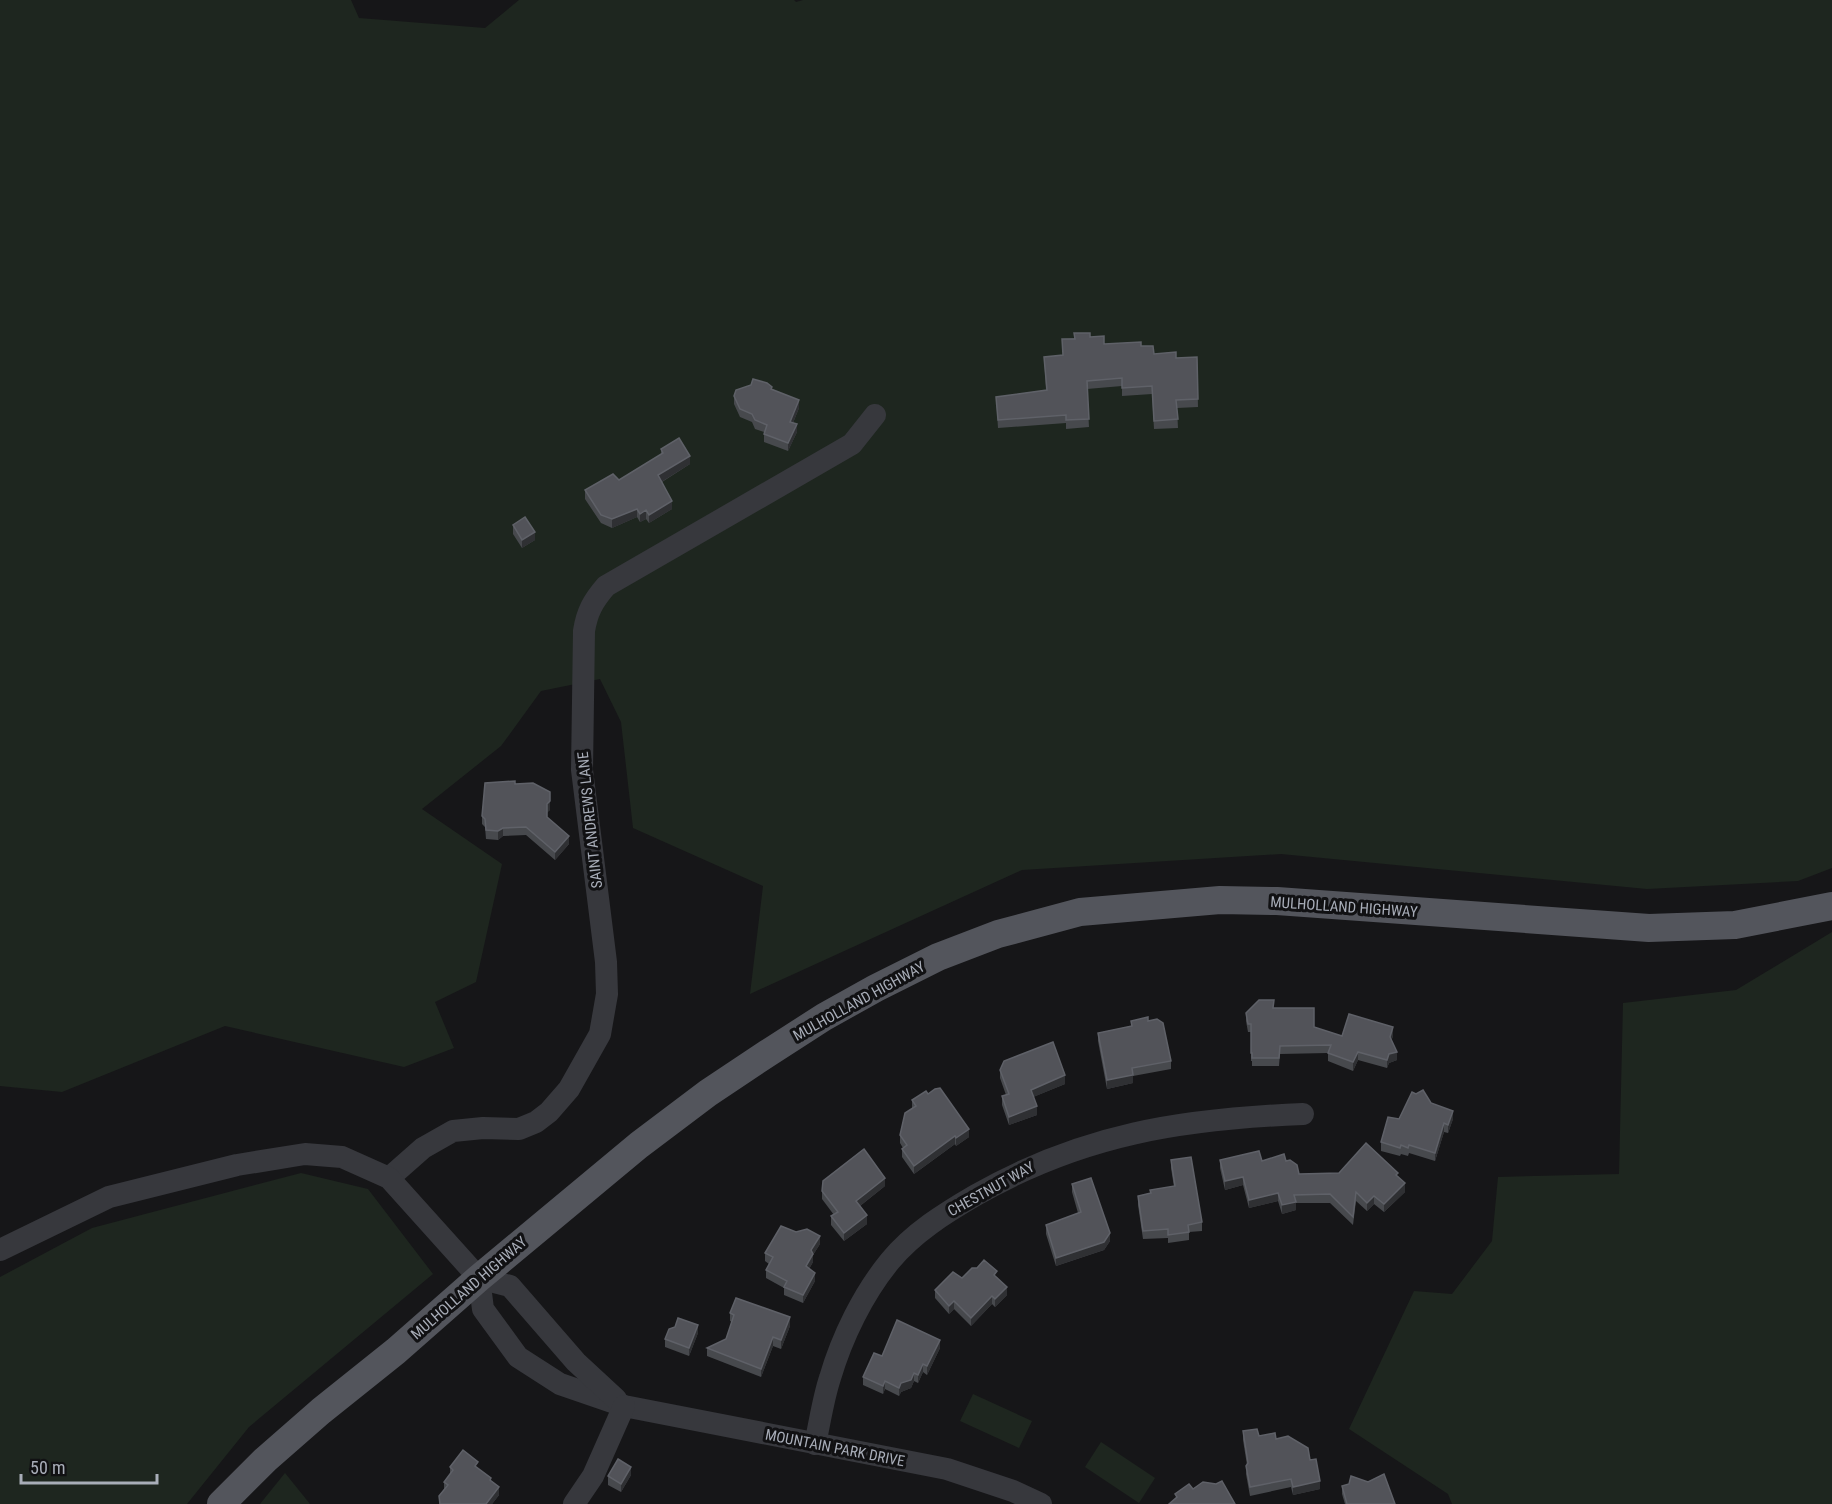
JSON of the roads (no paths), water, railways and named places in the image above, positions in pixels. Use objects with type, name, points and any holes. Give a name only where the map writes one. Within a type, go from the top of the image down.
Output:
[{"type":"main road","name":"MULHOLLAND HIGHWAY","points":[[221,1504],[265,1460],[396,1351],[479,1278],[639,1145],[708,1094],[815,1023],[876,988],[938,957],[999,934],[1080,912],[1220,900],[1289,902],[1649,928],[1736,925],[1832,906]]},
{"type":"street","name":"SAINT ANDREWS LANE","points":[[389,1178],[423,1148],[453,1131],[483,1128],[519,1129],[536,1122],[549,1112],[569,1089],[600,1034],[607,994],[606,962],[582,770],[584,631],[593,600],[606,586],[852,444],[875,415]]},
{"type":"street","name":"CHESTNUT WAY","points":[[815,1444],[830,1378],[845,1336],[866,1296],[890,1261],[923,1229],[955,1207],[1035,1164],[1085,1145],[1146,1129],[1201,1121],[1303,1114]]},
{"type":"street","points":[[0,1250],[109,1197],[237,1165],[305,1154],[342,1157],[389,1178],[479,1278],[510,1286],[576,1362],[624,1406],[593,1476],[574,1504]]},
{"type":"street","name":"MOUNTAIN PARK DRIVE","points":[[479,1278],[483,1309],[518,1357],[560,1384],[624,1406],[947,1469],[1012,1491],[1041,1504]]},
{"type":"street","points":[[524,1361],[554,1337]]}]
